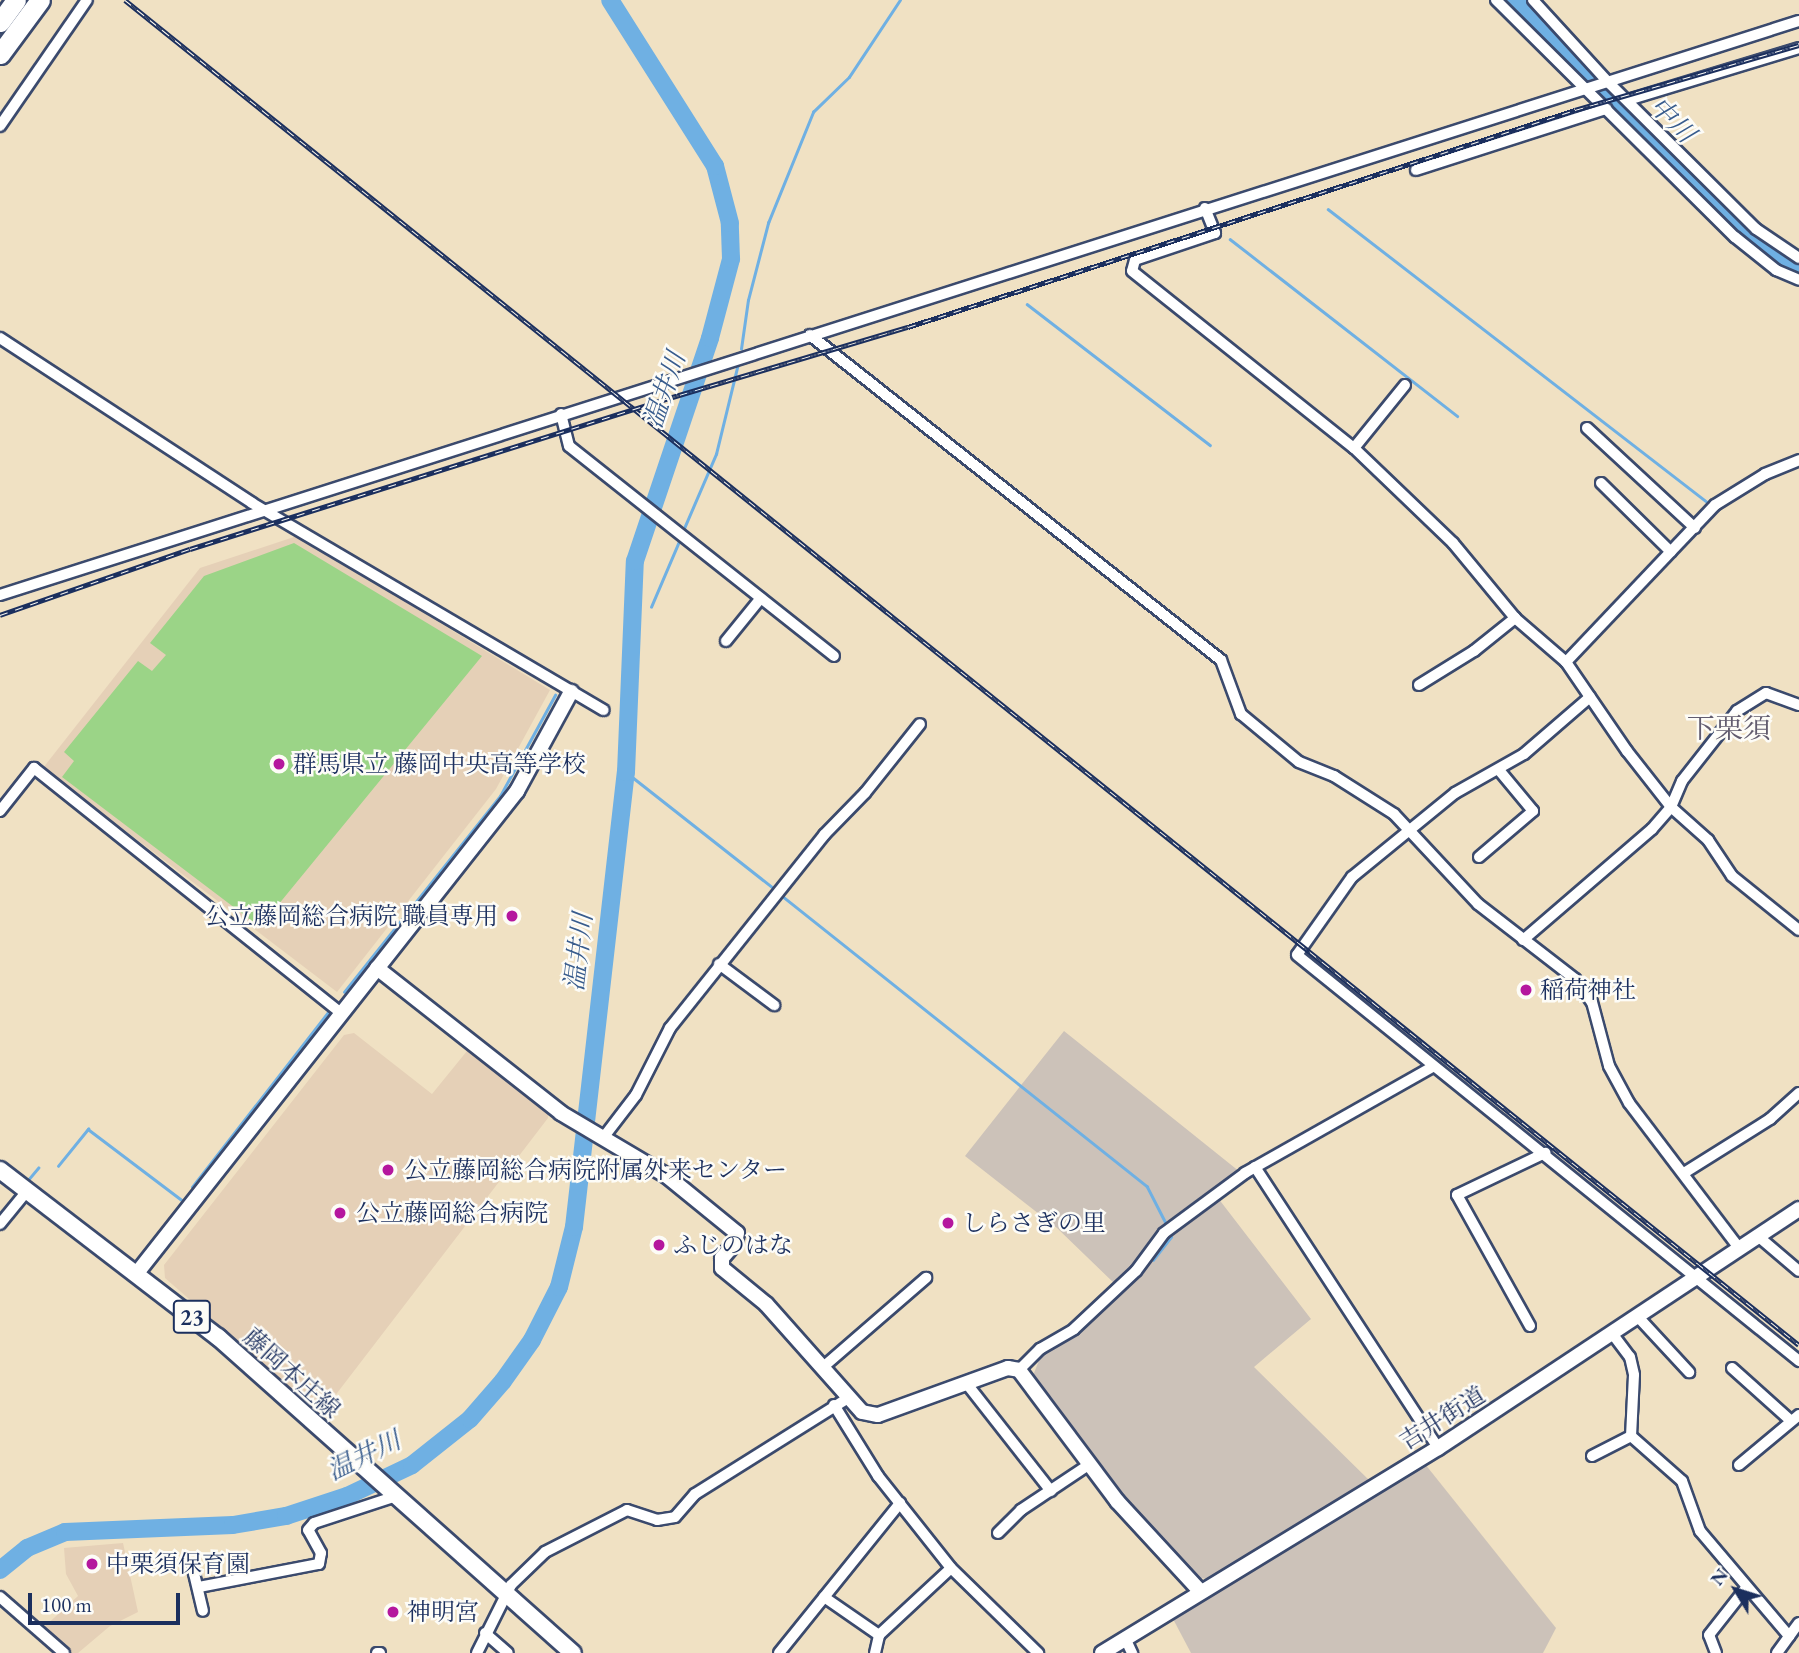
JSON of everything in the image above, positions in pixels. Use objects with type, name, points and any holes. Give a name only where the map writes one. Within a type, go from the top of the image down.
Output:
[{"type":"highway","points":[[0,22],[16,0]]},
{"type":"highway","points":[[0,54],[40,0]]},
{"type":"main road","name":"藤岡本庄線","points":[[0,1170],[218,1337],[573,1653]]},
{"type":"street","points":[[0,126],[87,0]]},
{"type":"street","points":[[1496,0],[1735,237],[1776,270],[1799,280]]},
{"type":"street","points":[[1533,0],[1608,82],[1756,229],[1799,258]]},
{"type":"street","points":[[0,595],[1205,208],[1588,90],[1799,21]]},
{"type":"street","points":[[1628,100],[1799,48]]},
{"type":"street","points":[[1416,170],[1606,109]]},
{"type":"street","points":[[1205,208],[1214,233],[1135,260],[1132,271],[1354,448],[1453,542],[1515,618],[1566,662],[1671,807],[1708,840],[1732,876],[1799,930]]},
{"type":"street","points":[[810,335],[1221,660],[1241,713],[1270,740],[1298,762],[1374,799],[1409,831],[1478,904],[1575,979],[1592,1002],[1609,1066],[1629,1103],[1740,1249]]},
{"type":"street","points":[[0,338],[265,510],[604,710]]},
{"type":"street","points":[[1354,448],[1405,385]]},
{"type":"street","points":[[561,414],[569,446],[834,656]]},
{"type":"street","points":[[1587,428],[1695,528]]},
{"type":"street","points":[[1566,662],[1715,505],[1740,488],[1799,460]]},
{"type":"street","points":[[1601,483],[1671,552]]},
{"type":"street","points":[[726,641],[761,598]]},
{"type":"street","points":[[1419,685],[1474,651],[1515,618]]},
{"type":"street","points":[[137,1273],[517,791],[571,692]]},
{"type":"street","points":[[1523,940],[1652,829],[1671,807],[1682,781],[1737,711],[1766,693],[1799,705]]},
{"type":"street","points":[[1590,697],[1499,770],[1455,793],[1352,877],[1297,955],[1432,1067],[1545,1153],[1799,1361]]},
{"type":"street","points":[[603,1138],[636,1095],[670,1028],[719,964],[920,724]]},
{"type":"street","points":[[0,811],[34,768],[341,1013]]},
{"type":"street","points":[[1479,857],[1533,811],[1499,770]]},
{"type":"street","points":[[719,964],[774,1005]]},
{"type":"street","points":[[377,968],[561,1113],[667,1176],[737,1233],[735,1243],[722,1258],[722,1268],[766,1304],[862,1412],[878,1415],[1008,1368],[1019,1370],[1090,1464],[1199,1590]]},
{"type":"street","points":[[1019,1370],[1040,1349],[1074,1329],[1136,1271],[1164,1233],[1255,1167],[1314,1138],[1432,1067]]},
{"type":"street","points":[[1684,1173],[1770,1119],[1799,1093]]},
{"type":"street","points":[[1530,1326],[1457,1195],[1545,1153]]},
{"type":"street","points":[[1255,1167],[1438,1448]]},
{"type":"street","points":[[0,1224],[27,1191]]},
{"type":"street","name":"吉井街道","points":[[1102,1653],[1199,1590],[1438,1448],[1614,1336],[1799,1209]]},
{"type":"street","points":[[1759,1237],[1799,1271]]},
{"type":"street","points":[[822,1368],[926,1278]]},
{"type":"street","points":[[1639,1318],[1689,1372]]},
{"type":"street","points":[[1614,1336],[1630,1357],[1634,1376],[1631,1436]]},
{"type":"street","points":[[1732,1368],[1795,1418],[1740,1465]]},
{"type":"street","points":[[967,1384],[1051,1492]]},
{"type":"street","points":[[477,1653],[485,1633],[524,1570],[545,1552],[627,1510],[657,1520],[675,1517],[695,1494],[848,1398]]},
{"type":"street","points":[[834,1405],[900,1503],[951,1568],[1038,1653]]},
{"type":"street","points":[[1592,1456],[1631,1436]]},
{"type":"street","points":[[1631,1436],[1682,1481],[1700,1531],[1789,1636]]},
{"type":"street","points":[[998,1533],[1021,1510],[1090,1464]]},
{"type":"street","points":[[198,1587],[319,1564],[321,1553],[308,1530],[314,1523],[393,1492]]},
{"type":"street","points":[[779,1653],[900,1503]]},
{"type":"street","points":[[192,1565],[203,1611]]},
{"type":"street","points":[[877,1652],[879,1635],[951,1568]]},
{"type":"street","points":[[1716,1653],[1709,1635],[1746,1588]]},
{"type":"street","points":[[824,1597],[879,1635]]},
{"type":"street","points":[[0,1598],[64,1653]]},
{"type":"street","points":[[1777,1653],[1799,1623]]},
{"type":"street","points":[[485,1633],[508,1653]]},
{"type":"street","points":[[1125,1638],[1132,1653]]},
{"type":"shaded area","name":"群馬県立 藤岡中央高等学校","points":[[297,536],[550,690],[496,789],[337,992],[43,768],[200,568]]},
{"type":"shaded area","points":[[1064,1031],[1240,1172],[1163,1228],[1116,1285],[1057,1228],[965,1156]]},
{"type":"shaded area","name":"公立藤岡総合病院","points":[[354,1033],[432,1094],[467,1051],[473,1052],[548,1110],[548,1118],[321,1414],[165,1278],[164,1265],[344,1035]]},
{"type":"shaded area","points":[[1218,1198],[1311,1319],[1254,1367],[1371,1482],[1207,1579],[1195,1577],[1122,1497],[1032,1378],[1042,1353],[1165,1238]]},
{"type":"shaded area","points":[[1425,1464],[1556,1628],[1543,1653],[1191,1653],[1172,1617]]},
{"type":"shaded area","points":[[123,1543],[138,1612],[110,1626],[78,1653],[70,1653],[43,1628],[78,1596],[66,1574],[64,1548]]},
{"type":"green space","name":"群馬県立 藤岡中央高等学校","points":[[294,543],[482,656],[260,927],[62,777],[74,761],[64,752],[138,661],[152,671],[166,655],[150,643],[204,576]]},
{"type":"waterway","name":"温井川","points":[[0,1570],[27,1548],[65,1532],[233,1525],[286,1516],[347,1496],[412,1465],[470,1419],[503,1381],[532,1340],[559,1287],[574,1227],[626,772],[635,561],[710,338],[731,259],[730,223],[715,166],[610,0]]},
{"type":"waterway","points":[[741,349],[748,300],[768,223],[813,112],[849,77],[900,0]]},
{"type":"waterway","name":"中川","points":[[1515,0],[1756,242],[1799,269]]},
{"type":"waterway","points":[[1328,209],[1707,502]]},
{"type":"waterway","points":[[1230,239],[1457,416]]},
{"type":"waterway","points":[[1027,304],[1210,445]]},
{"type":"waterway","points":[[682,533],[716,454],[738,364]]},
{"type":"waterway","points":[[651,607],[680,539]]},
{"type":"waterway","points":[[344,992],[500,796],[555,695]]},
{"type":"waterway","points":[[626,772],[776,890]]},
{"type":"waterway","points":[[781,895],[1147,1186],[1167,1225]]},
{"type":"waterway","points":[[192,1187],[330,1010]]},
{"type":"waterway","points":[[58,1166],[88,1129],[182,1200]]},
{"type":"waterway","points":[[28,1180],[38,1168]]},
{"type":"waterway","points":[[0,1215],[16,1194]]},
{"type":"waterway","points":[[1153,1260],[1171,1237],[1169,1231]]},
{"type":"railway","points":[[125,0],[1799,1345]]},
{"type":"railway","points":[[0,615],[190,549],[649,404],[908,327],[1575,110],[1799,45]]},
{"type":"place","name":"群馬県立 藤岡中央高等学校","points":[[279,764]]},
{"type":"place","name":"公立藤岡総合病院 職員専用","points":[[512,916]]},
{"type":"place","name":"稲荷神社","points":[[1526,990]]},
{"type":"place","name":"公立藤岡総合病院附属外来センター","points":[[388,1170]]},
{"type":"place","name":"公立藤岡総合病院","points":[[340,1213]]},
{"type":"place","name":"しらさぎの里","points":[[948,1223]]},
{"type":"place","name":"ふじのはな","points":[[659,1245]]},
{"type":"place","name":"中栗須保育園","points":[[92,1564]]},
{"type":"place","name":"神明宮","points":[[393,1612]]},
{"type":"district","name":"下栗須","points":[[1729,728]]}]
